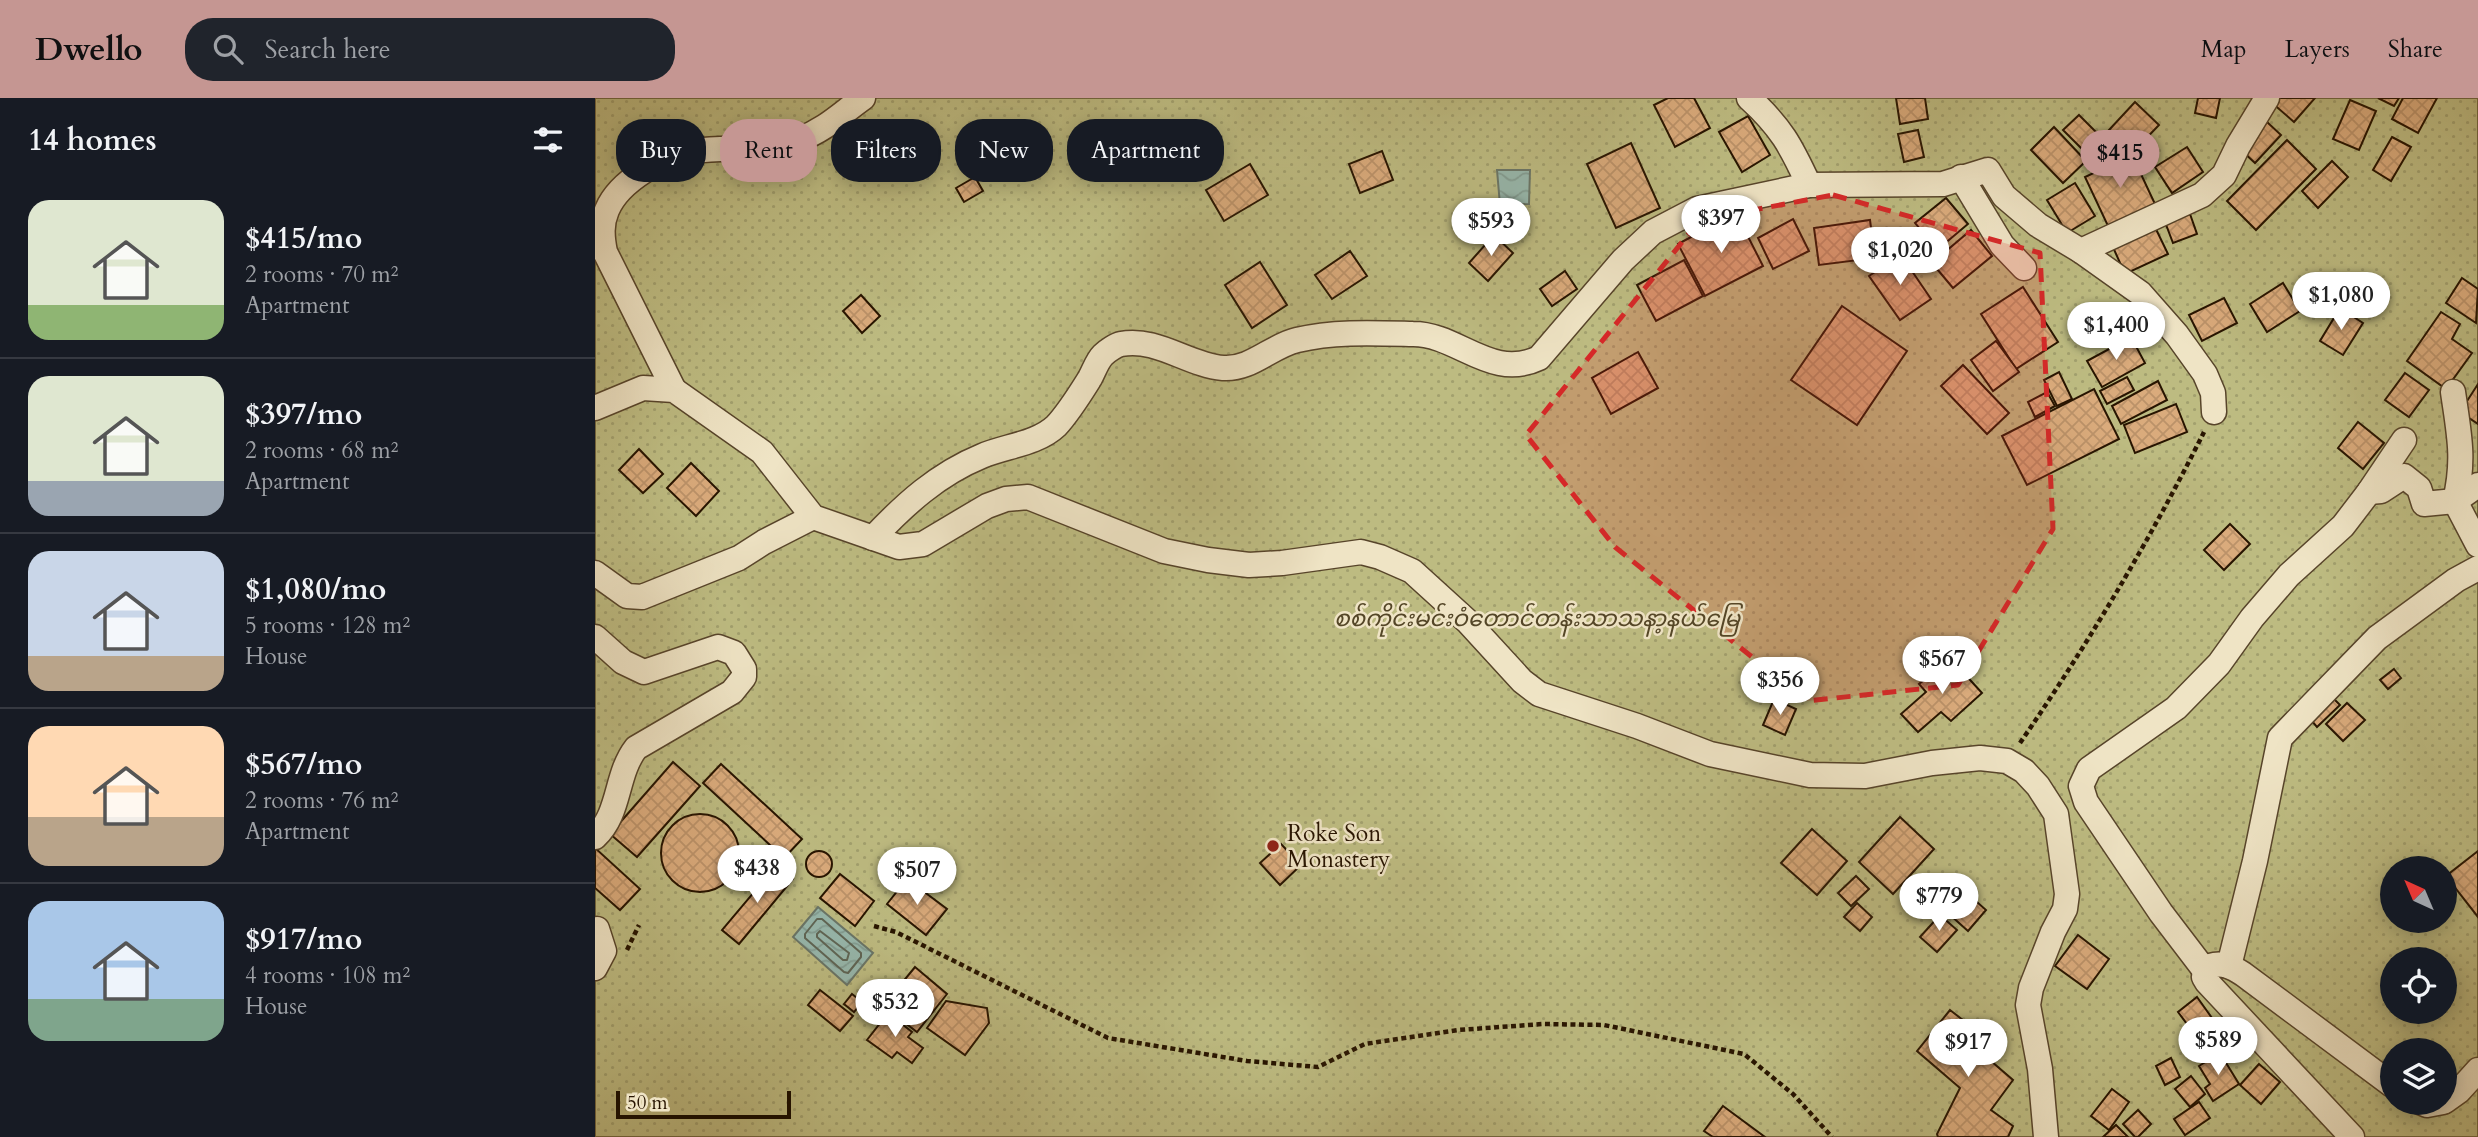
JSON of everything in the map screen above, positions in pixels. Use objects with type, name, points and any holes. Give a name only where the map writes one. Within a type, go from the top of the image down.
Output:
[{"type":"street","points":[[863,98],[831,124],[800,139],[767,148],[690,152],[654,165],[624,187],[607,209],[601,233],[605,252],[674,390],[762,452],[813,517],[899,547],[923,544],[987,506],[1006,499],[1028,497],[1164,551],[1208,560],[1260,564],[1361,552],[1380,556],[1412,571],[1467,621],[1522,681],[1539,694],[1637,726],[1710,754],[1810,775],[1865,776],[1961,759],[2007,761],[2024,771],[2038,786],[2056,814],[2067,894],[2065,909],[2035,977],[2028,1005],[2040,1069],[2046,1137]]},
{"type":"street","points":[[1749,98],[1768,116],[1790,144],[1809,185]]},
{"type":"street","points":[[2081,251],[2202,195],[2224,175],[2267,98]]},
{"type":"street","points":[[873,538],[902,507],[955,468],[985,454],[1029,441],[1054,428],[1073,404],[1103,355],[1118,345],[1156,345],[1184,358],[1222,368],[1240,368],[1295,340],[1369,333],[1417,334],[1440,340],[1491,361],[1510,365],[1527,364],[1539,358],[1623,260],[1666,222],[1719,203],[1809,185],[1943,184],[1988,170],[2004,196],[2038,225],[2081,251],[2140,293],[2177,335],[2205,374],[2213,393],[2214,412]]},
{"type":"street","points":[[1961,177],[2002,245],[2024,268]]},
{"type":"street","points":[[595,408],[643,388],[674,390]]},
{"type":"street","points":[[2453,392],[2462,450],[2461,476],[2455,501],[2478,545]]},
{"type":"street","points":[[2380,1076],[2243,974],[2218,969],[2161,913],[2085,802],[2081,786],[2089,769],[2176,708],[2219,664],[2289,575],[2343,526],[2404,440]]},
{"type":"street","points":[[2369,492],[2381,491],[2404,476],[2419,488],[2424,505],[2455,501],[2478,485]]},
{"type":"street","points":[[595,573],[627,596],[642,597],[739,558],[813,517]]},
{"type":"street","points":[[2352,1137],[2204,977],[2218,969],[2255,861],[2280,738],[2377,638],[2456,580],[2478,568]]},
{"type":"street","points":[[595,637],[623,662],[644,672],[718,647],[734,653],[744,669],[744,677],[732,692],[636,748],[628,758],[607,826],[595,837]]},
{"type":"street","points":[[595,968],[604,951],[597,929]]},
{"type":"street","points":[[2457,1092],[2478,1070]]},
{"type":"path","points":[[2007,761],[2064,680],[2162,516],[2214,412]]},
{"type":"path","points":[[874,926],[896,932],[1108,1038],[1247,1061],[1318,1067],[1365,1044],[1458,1030],[1543,1024],[1604,1025],[1744,1054],[1793,1094],[1832,1137]]},
{"type":"highlighted area","points":[[1833,195],[2040,253],[2053,529],[1958,685],[1807,701],[1615,547],[1526,435],[1700,220]]},
{"type":"green space","name":"စစ်ကိုင်းမင်းဝံတောင်တန်းသာသနာ့နယ်မြေ","points":[[595,98],[2478,98],[2478,1137],[595,1137]]},
{"type":"water","points":[[1497,170],[1530,170],[1529,204],[1500,205]]},
{"type":"water","points":[[818,907],[873,953],[847,985],[793,937]]},
{"type":"building","points":[[1668,98],[1694,98],[1710,128],[1675,147],[1654,105]]},
{"type":"building","points":[[1896,98],[1925,98],[1928,119],[1900,124]]},
{"type":"building","points":[[2198,98],[2220,98],[2216,118],[2195,113]]},
{"type":"building","points":[[2275,98],[2315,98],[2294,122],[2271,102]]},
{"type":"building","points":[[2378,98],[2399,98],[2394,106]]},
{"type":"building","points":[[2403,98],[2437,98],[2418,133],[2392,119]]},
{"type":"building","points":[[2350,100],[2376,111],[2359,150],[2333,139]]},
{"type":"building","points":[[2135,102],[2159,125],[2133,152],[2109,130]]},
{"type":"building","points":[[2079,115],[2106,142],[2091,158],[2063,130]]},
{"type":"building","points":[[1748,116],[1770,155],[1742,172],[1719,132]]},
{"type":"building","points":[[2267,122],[2281,135],[2255,163],[2241,150]]},
{"type":"building","points":[[2054,127],[2086,161],[2063,183],[2031,150]]},
{"type":"building","points":[[1918,130],[1924,157],[1904,162],[1898,134]]},
{"type":"building","points":[[2392,137],[2411,147],[2391,181],[2373,170]]},
{"type":"building","points":[[2287,140],[2316,169],[2256,230],[2227,201]]},
{"type":"building","points":[[1631,143],[1660,208],[1616,228],[1587,164]]},
{"type":"building","points":[[2187,147],[2203,172],[2172,193],[2155,167]]},
{"type":"building","points":[[1382,151],[1393,180],[1360,193],[1349,164]]},
{"type":"building","points":[[2132,155],[2155,204],[2108,226],[2085,177]]},
{"type":"building","points":[[2332,161],[2348,177],[2318,208],[2302,191]]},
{"type":"building","points":[[1250,164],[1268,195],[1224,221],[1206,190],[1224,182],[1224,179]]},
{"type":"building","points":[[966,182],[978,182],[983,191],[964,202],[956,188]]},
{"type":"building","points":[[2075,183],[2095,216],[2067,233],[2047,200]]},
{"type":"building","points":[[1946,198],[1968,224],[1937,250],[1915,223]]},
{"type":"building","points":[[1736,213],[1763,266],[1705,296],[1678,244]]},
{"type":"building","points":[[2190,214],[2197,234],[2173,243],[2165,222]]},
{"type":"building","points":[[1793,219],[1809,251],[1773,269],[1758,238]]},
{"type":"building","points":[[1870,220],[1875,258],[1819,265],[1814,228]]},
{"type":"building","points":[[2154,225],[2168,254],[2125,274],[2112,245]]},
{"type":"building","points":[[1971,230],[1992,256],[1953,288],[1932,263]]},
{"type":"building","points":[[1494,235],[1513,253],[1488,281],[1469,263]]},
{"type":"building","points":[[1350,251],[1367,276],[1332,299],[1315,275]]},
{"type":"building","points":[[1901,255],[1931,299],[1900,320],[1869,276]]},
{"type":"building","points":[[1684,260],[1703,296],[1656,321],[1637,285]]},
{"type":"building","points":[[1260,262],[1287,305],[1252,328],[1225,285]]},
{"type":"building","points":[[1565,271],[1577,289],[1552,306],[1540,289]]},
{"type":"building","points":[[2462,278],[2478,289],[2476,323],[2446,303]]},
{"type":"building","points":[[2283,283],[2300,311],[2267,332],[2250,304]]},
{"type":"building","points":[[2023,287],[2058,342],[2016,369],[1981,314]]},
{"type":"building","points":[[861,295],[880,316],[862,333],[843,311]]},
{"type":"building","points":[[2224,298],[2237,323],[2202,341],[2189,315]]},
{"type":"building","points":[[1842,306],[1907,351],[1857,425],[1791,380]]},
{"type":"building","points":[[2340,308],[2363,323],[2343,355],[2320,341]]},
{"type":"building","points":[[2441,312],[2460,324],[2452,339],[2472,353],[2446,389],[2407,361]]},
{"type":"building","points":[[2131,337],[2145,363],[2102,387],[2087,361]]},
{"type":"building","points":[[1996,341],[2019,372],[1993,391],[1971,360]]},
{"type":"building","points":[[1638,352],[1658,388],[1611,414],[1592,378]]},
{"type":"building","points":[[1963,365],[2009,413],[1987,434],[1941,386]]},
{"type":"building","points":[[2059,372],[2072,399],[2057,406],[2044,380]]},
{"type":"building","points":[[2405,373],[2429,390],[2409,417],[2385,400]]},
{"type":"building","points":[[2127,377],[2134,390],[2107,404],[2100,391]]},
{"type":"building","points":[[2158,381],[2167,400],[2121,424],[2112,406]]},
{"type":"building","points":[[2478,384],[2478,424],[2460,412]]},
{"type":"building","points":[[2094,389],[2119,439],[2027,485],[2002,436]]},
{"type":"building","points":[[2047,392],[2055,406],[2035,417],[2028,402]]},
{"type":"building","points":[[2176,404],[2187,432],[2135,453],[2124,425]]},
{"type":"building","points":[[2358,422],[2384,443],[2363,469],[2338,448]]},
{"type":"building","points":[[639,449],[663,474],[643,493],[619,470]]},
{"type":"building","points":[[691,463],[719,491],[696,516],[667,488]]},
{"type":"building","points":[[2230,524],[2250,544],[2224,570],[2204,550]]},
{"type":"building","points":[[1951,659],[1982,693],[1951,721],[1941,712],[1918,732],[1901,714],[1926,692],[1919,684]]},
{"type":"building","points":[[2394,669],[2401,678],[2388,689],[2380,680]]},
{"type":"building","points":[[2333,698],[2340,705],[2317,727],[2311,720]]},
{"type":"building","points":[[1774,699],[1796,709],[1785,735],[1763,725]]},
{"type":"building","points":[[2347,703],[2365,720],[2343,741],[2326,724]]},
{"type":"building","points":[[673,762],[700,786],[637,857],[610,834]]},
{"type":"building","points":[[721,764],[802,839],[784,858],[703,783]]},
{"type":"building","points":[[700,814],[715,817],[727,826],[736,838],[739,853],[736,868],[727,880],[715,889],[700,892],[685,889],[673,880],[664,868],[661,853],[664,838],[673,826],[685,817]]},
{"type":"building","points":[[1900,817],[1934,849],[1893,894],[1859,862]]},
{"type":"building","points":[[1812,829],[1847,861],[1817,895],[1781,863]]},
{"type":"building","name":"Roke Son Monastery","points":[[1281,844],[1301,865],[1280,885],[1260,863]]},
{"type":"building","points":[[595,848],[640,889],[620,910],[595,888]]},
{"type":"building","points":[[819,851],[828,855],[832,864],[828,873],[819,877],[810,873],[806,864],[810,855]]},
{"type":"building","points":[[2478,851],[2478,917],[2457,890],[2457,867]]},
{"type":"building","points":[[776,866],[793,879],[739,944],[722,930]]},
{"type":"building","points":[[840,874],[874,901],[855,926],[820,898]]},
{"type":"building","points":[[1856,876],[1869,889],[1851,906],[1838,893]]},
{"type":"building","points":[[907,879],[947,909],[926,935],[887,904]]},
{"type":"building","points":[[1959,886],[1986,910],[1968,931],[1940,906]]},
{"type":"building","points":[[1857,903],[1872,917],[1860,931],[1844,917]]},
{"type":"building","points":[[1940,915],[1957,930],[1937,952],[1920,937]]},
{"type":"building","points":[[2078,935],[2109,959],[2087,989],[2055,966]]},
{"type":"building","points":[[915,967],[947,994],[917,1032],[883,1006]]},
{"type":"building","points":[[820,990],[853,1016],[840,1031],[808,1005]]},
{"type":"building","points":[[852,994],[862,1002],[854,1012],[844,1004]]},
{"type":"building","points":[[2197,997],[2212,1018],[2193,1032],[2178,1012]]},
{"type":"building","points":[[946,1001],[987,1008],[989,1023],[965,1055],[927,1028]]},
{"type":"building","points":[[1950,1010],[1999,1048],[1991,1061],[2013,1080],[1991,1110],[2013,1126],[2008,1137],[1938,1137],[1937,1134],[1960,1088],[1917,1051]]},
{"type":"building","points":[[888,1013],[912,1032],[908,1037],[923,1048],[912,1063],[897,1052],[892,1058],[867,1040]]},
{"type":"building","points":[[2220,1053],[2239,1084],[2213,1101],[2205,1088],[2210,1084],[2199,1066]]},
{"type":"building","points":[[2171,1058],[2180,1077],[2165,1085],[2156,1066]]},
{"type":"building","points":[[2259,1064],[2280,1082],[2261,1104],[2240,1085]]},
{"type":"building","points":[[2191,1076],[2205,1094],[2190,1107],[2175,1089]]},
{"type":"building","points":[[2112,1089],[2129,1102],[2109,1130],[2091,1116]]},
{"type":"building","points":[[2199,1102],[2210,1118],[2185,1135],[2174,1119]]},
{"type":"building","points":[[1723,1106],[1765,1137],[1713,1137],[1704,1131]]},
{"type":"building","points":[[2138,1110],[2151,1124],[2135,1137],[2123,1124]]},
{"type":"building","points":[[2116,1125],[2128,1137],[2103,1137]]},
{"type":"place","name":"Roke Son Monastery","points":[[1273,846]]}]
